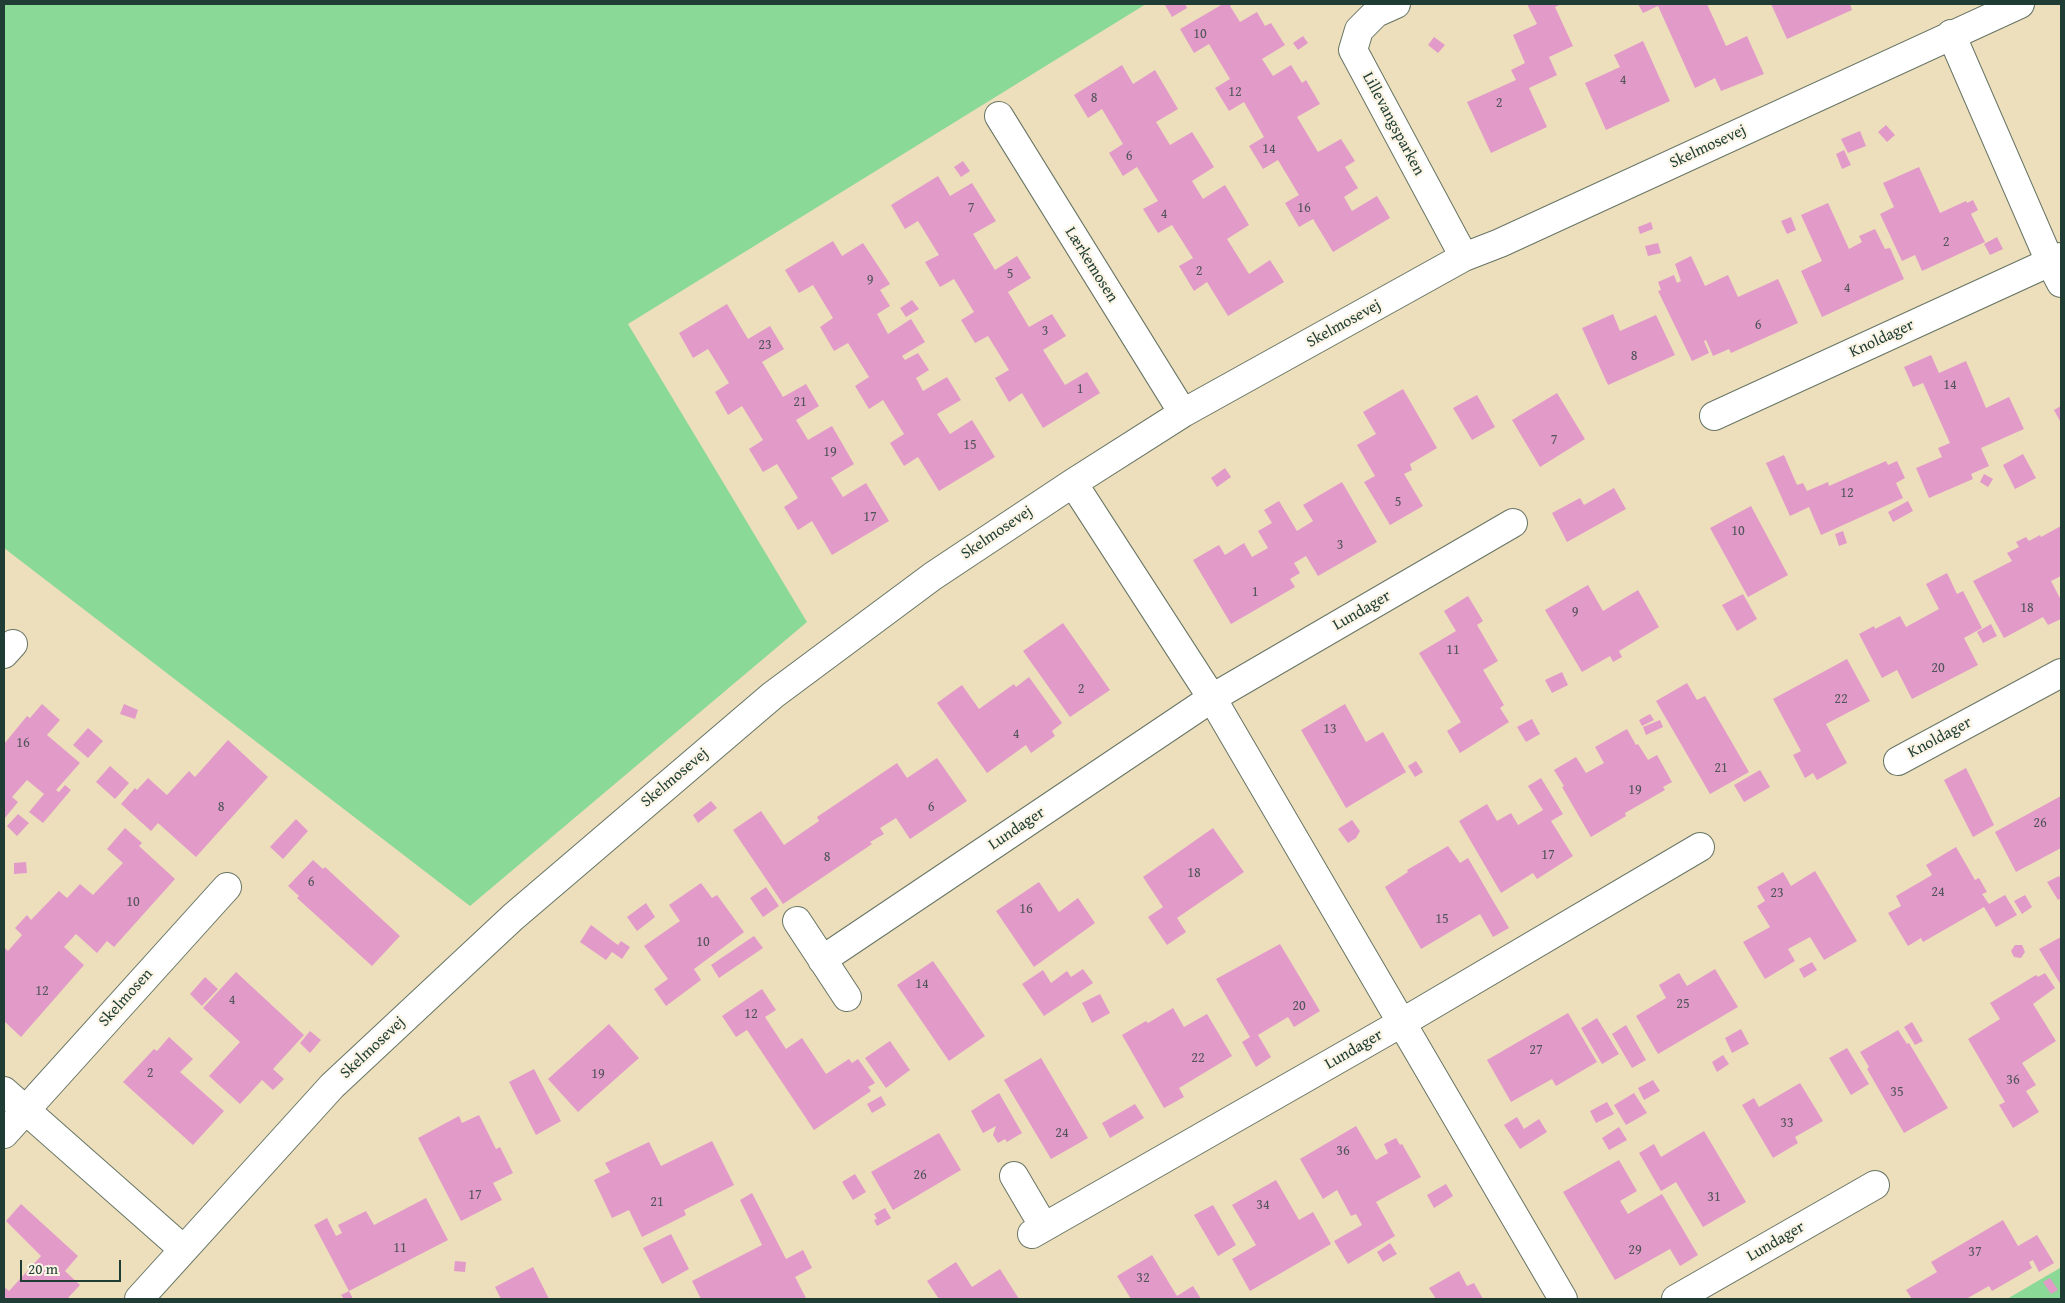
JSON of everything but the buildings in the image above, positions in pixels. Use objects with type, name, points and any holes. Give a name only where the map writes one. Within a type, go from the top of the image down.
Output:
[{"type":"street","name":"Lillevangsparken","points":[[1396,4],[1376,13],[1359,30],[1353,50],[1464,257]]},
{"type":"street","name":"Skelmosevej","points":[[139,1299],[332,1086],[513,916],[773,695],[933,576],[1073,482],[1183,414],[1464,257],[1500,243],[1951,34],[2020,4]]},
{"type":"street","name":"Knoldager","points":[[1714,416],[2058,268],[1951,34]]},
{"type":"street","name":"Lærkemosen","points":[[999,116],[1183,414]]},
{"type":"street","name":"Lundager","points":[[1073,482],[1212,698],[1403,1022],[1563,1299]]},
{"type":"street","name":"Lundager","points":[[822,960],[1212,698],[1513,523]]},
{"type":"street","name":"Knoldager","points":[[1898,761],[2061,673]]},
{"type":"street","name":"Lundager","points":[[1014,1176],[1038,1230],[1403,1022],[1700,847]]},
{"type":"street","name":"Skelmosen","points":[[4,1134],[227,887]]},
{"type":"street","points":[[797,922],[847,997]]},
{"type":"street","points":[[4,1091],[184,1249]]},
{"type":"street","name":"Lundager","points":[[1676,1299],[1875,1185]]},
{"type":"green space","points":[[4,4],[1146,4],[628,324],[807,622],[470,906],[4,548]]},
{"type":"green space","points":[[2060,1268],[2061,1299],[2007,1299]]}]
